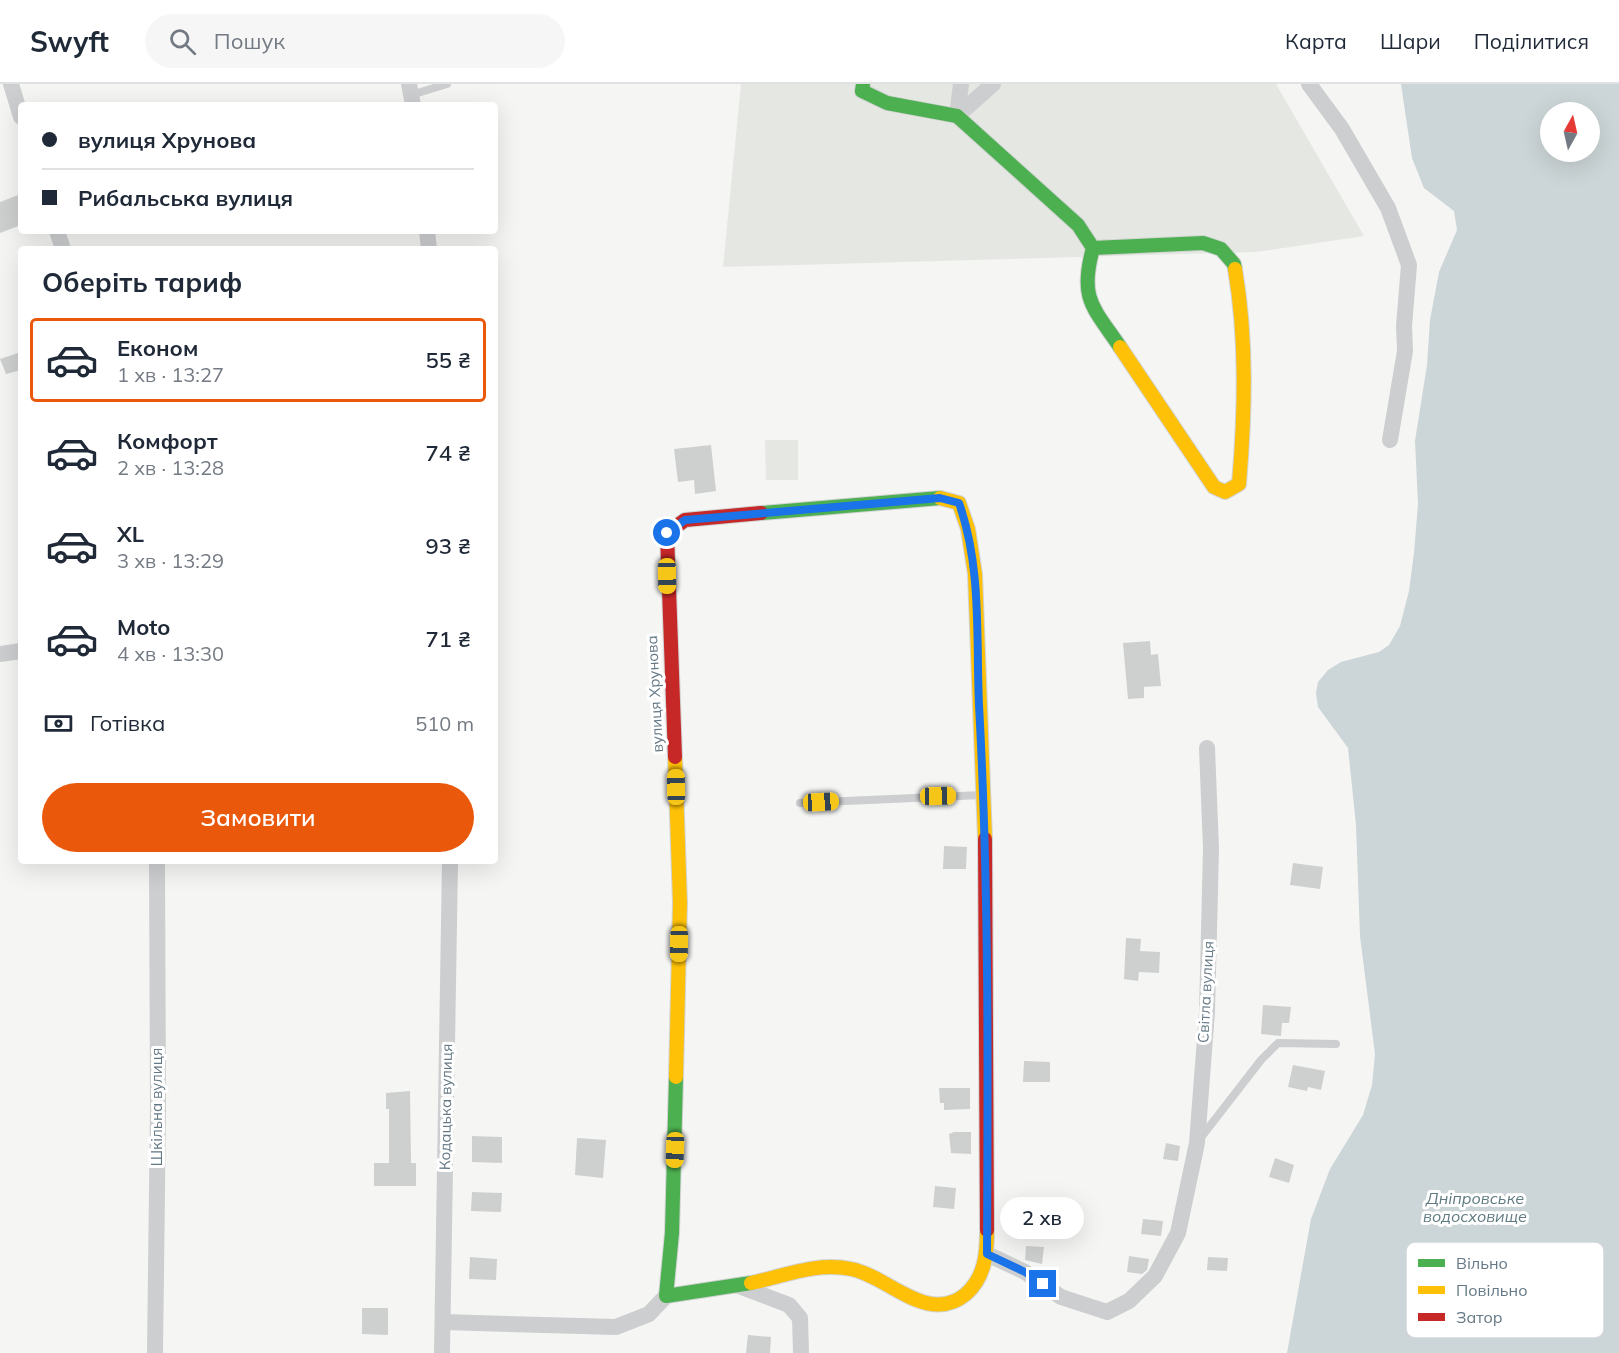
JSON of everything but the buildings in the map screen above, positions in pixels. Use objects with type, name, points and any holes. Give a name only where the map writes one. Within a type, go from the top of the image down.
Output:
[{"type":"street","points":[[11,84],[18,107]]},
{"type":"street","points":[[863,84],[862,91],[887,103],[957,116],[1078,225],[1093,248],[1087,269],[1088,300],[1214,487],[1225,492],[1239,484],[1244,421],[1240,300],[1234,264],[1221,249],[1203,243],[1093,248]]},
{"type":"street","points":[[957,116],[961,84]]},
{"type":"street","points":[[957,116],[993,84]]},
{"type":"street","points":[[1309,84],[1342,129],[1388,208],[1409,265],[1404,326],[1405,351],[1390,440]]},
{"type":"street","name":"вулиця Хрунова","points":[[666,1296],[672,1233],[680,903],[667,533],[685,520],[940,498],[959,503],[968,529],[975,574],[984,795]]},
{"type":"street","points":[[0,654],[18,651]]},
{"type":"street","name":"Світла вулиця","points":[[987,1254],[1025,1272],[1061,1297],[1107,1312],[1129,1301],[1155,1276],[1178,1233],[1197,1143],[1207,1012],[1210,884],[1207,748]]},
{"type":"street","points":[[443,1322],[616,1327],[649,1314],[666,1296],[686,1290],[739,1287],[812,1266],[854,1269],[903,1295],[937,1304],[951,1302],[962,1296],[983,1274],[987,1254],[984,795]]},
{"type":"street","name":"Шкільна вулиця","points":[[155,1353],[158,1109],[157,864]]},
{"type":"street","name":"Кодацька вулиця","points":[[442,1353],[450,864]]},
{"type":"street","points":[[739,1287],[789,1305],[800,1318],[801,1353]]},
{"type":"lane","points":[[411,95],[447,84]]},
{"type":"lane","points":[[800,803],[984,795]]},
{"type":"lane","points":[[1197,1143],[1261,1060],[1278,1043],[1336,1044]]},
{"type":"shaded area","points":[[741,84],[1276,84],[1364,236],[1256,252],[723,267]]},
{"type":"shaded area","points":[[765,440],[798,440],[798,480],[766,480]]},
{"type":"water","name":"Дніпровське водосховище","points":[[1401,84],[1619,84],[1619,1353],[1287,1353],[1311,1219],[1330,1169],[1363,1115],[1372,1085],[1375,1054],[1360,936],[1356,825],[1348,748],[1318,707],[1316,693],[1318,682],[1328,670],[1341,662],[1379,652],[1389,645],[1400,626],[1409,591],[1414,553],[1418,504],[1415,441],[1427,365],[1430,320],[1439,272],[1457,230],[1454,211],[1424,188],[1412,158]]},
{"type":"traffic: fast","points":[[863,84],[862,91],[887,103],[957,116],[1078,225],[1093,248],[1088,279],[1091,302],[1120,347]]},
{"type":"traffic: fast","points":[[1093,248],[1203,243],[1221,249],[1234,264],[1235,269]]},
{"type":"traffic: fast","points":[[761,513],[940,498]]},
{"type":"traffic: fast","points":[[676,1077],[672,1233],[666,1296],[751,1283]]},
{"type":"traffic: slow","points":[[1120,347],[1214,487],[1225,492],[1239,484],[1244,376],[1242,323],[1235,269]]},
{"type":"traffic: slow","points":[[940,498],[959,503],[968,529],[975,574],[985,839]]},
{"type":"traffic: slow","points":[[675,757],[680,903],[676,1077]]},
{"type":"traffic: slow","points":[[751,1283],[801,1271],[838,1267],[865,1273],[923,1302],[937,1305],[952,1302],[966,1294],[981,1273],[984,1265],[987,1230]]},
{"type":"traffic: jam","points":[[675,757],[667,533],[685,520],[761,513]]},
{"type":"traffic: jam","points":[[985,839],[987,1230]]},
{"type":"route","points":[[667,533],[685,520],[940,498],[959,503],[968,529],[975,574],[984,795],[987,1254],[1025,1272],[1043,1284]]}]
